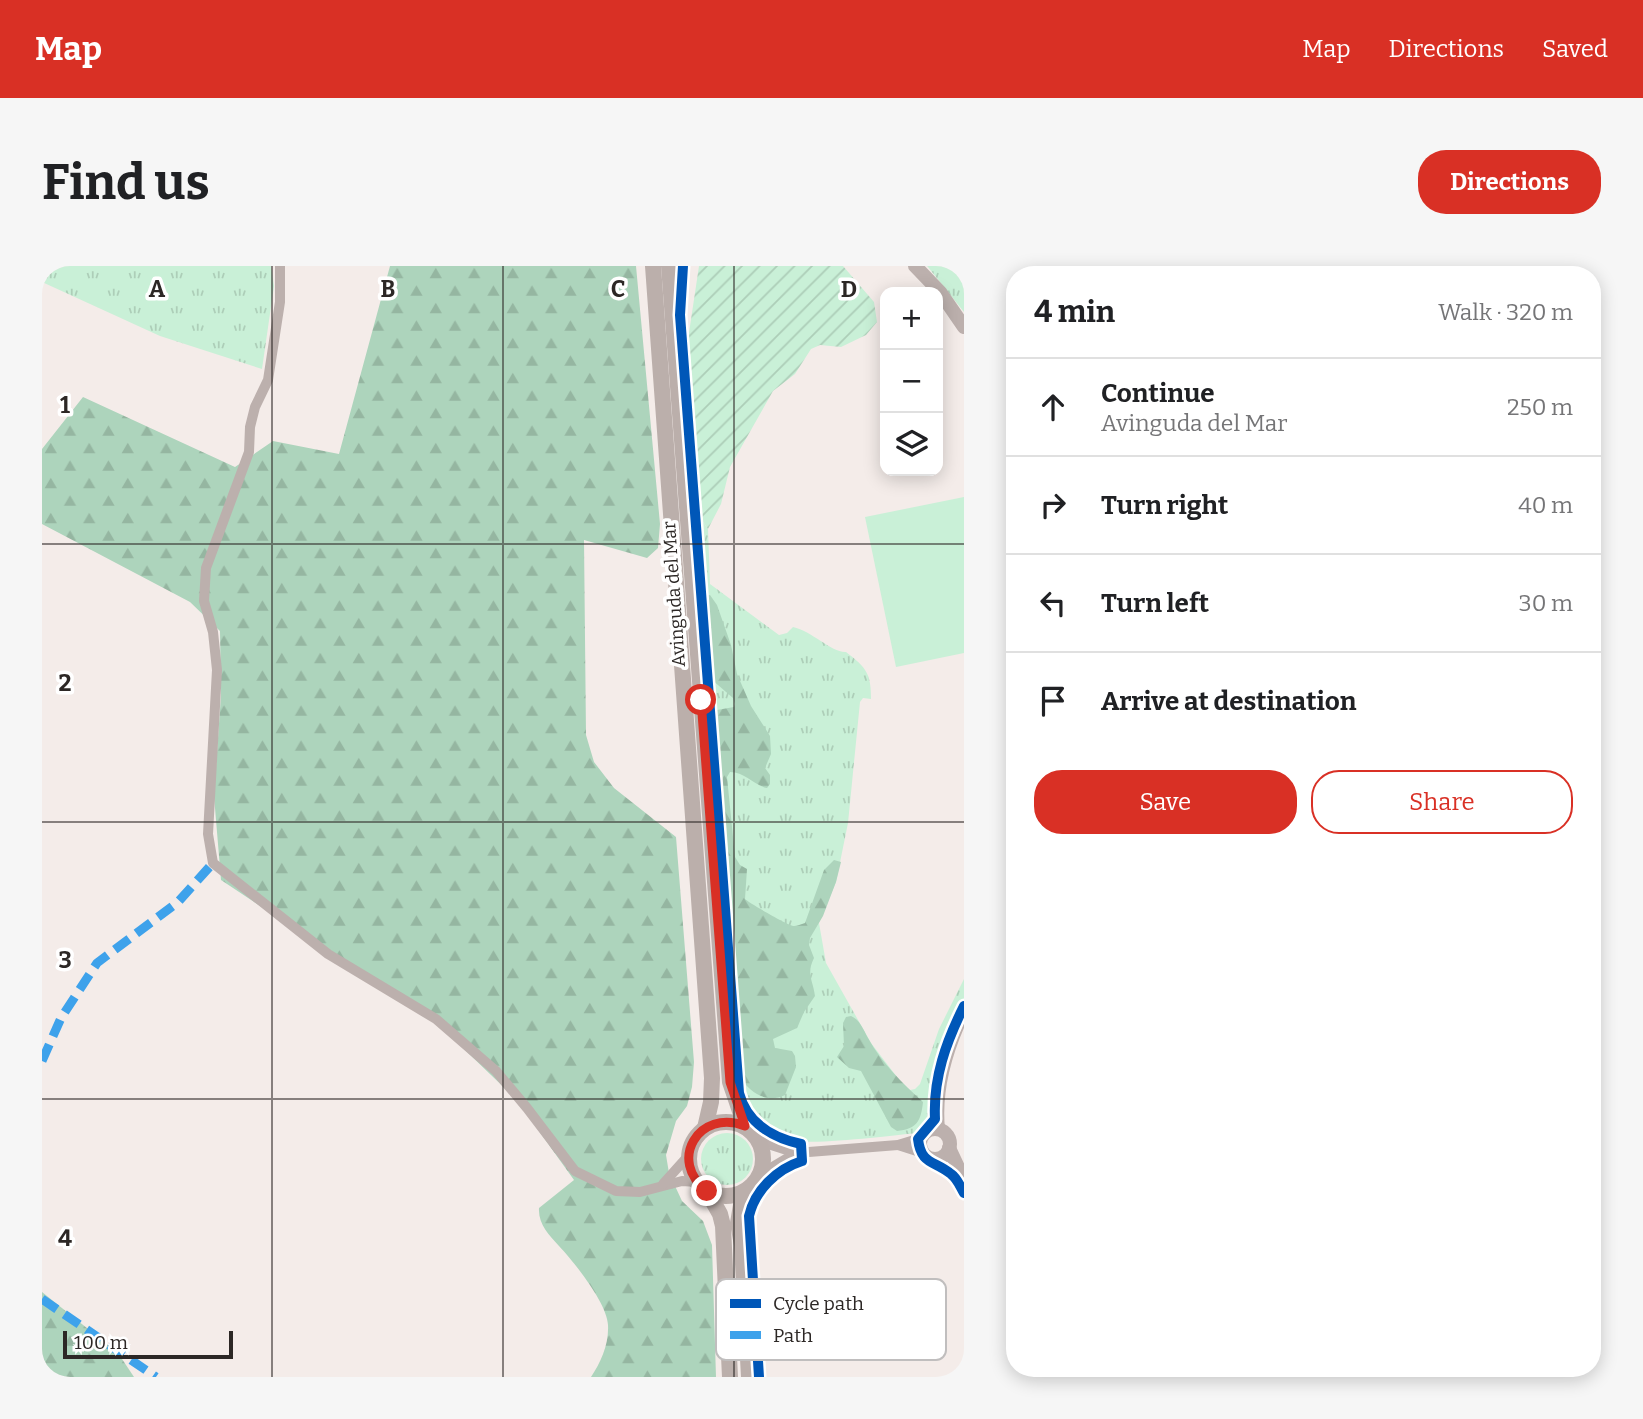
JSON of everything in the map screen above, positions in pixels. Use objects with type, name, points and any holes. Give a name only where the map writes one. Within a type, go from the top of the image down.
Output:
[{"type":"main road","name":"Avinguda del Mar","points":[[653,266],[712,1077],[711,1102],[705,1128]]},
{"type":"main road","name":"Avinguda del Mar","points":[[669,266],[730,1082],[745,1126]]},
{"type":"main road","points":[[702,1187],[719,1196],[731,1196],[743,1193],[761,1174],[764,1163],[759,1141],[745,1126],[724,1121],[705,1128],[691,1144],[689,1155],[692,1174],[720,1214],[725,1279]]},
{"type":"main road","points":[[743,1193],[738,1223],[743,1279]]},
{"type":"street","points":[[280,266],[280,302],[268,380],[255,407],[250,427],[249,452],[206,568],[204,601],[213,632],[216,670],[208,834],[213,863],[328,954],[436,1019],[496,1071],[575,1171],[616,1191],[640,1192],[682,1181],[702,1187]]},
{"type":"street","points":[[915,266],[940,292],[964,327]]},
{"type":"street","points":[[964,1012],[948,1046],[937,1111],[939,1129],[949,1139],[949,1148],[964,1180]]},
{"type":"street","points":[[922,1145],[928,1130],[939,1129]]},
{"type":"street","points":[[759,1141],[796,1153],[922,1145],[935,1159],[944,1156],[949,1148]]},
{"type":"street","points":[[761,1174],[796,1153]]},
{"type":"street","points":[[663,1184],[689,1155]]},
{"type":"green space","points":[[42,266],[271,266],[274,286],[262,369],[160,336],[42,282]]},
{"type":"green space","points":[[390,266],[636,266],[660,524],[658,548],[647,558],[584,540],[586,735],[594,762],[614,788],[676,837],[694,1062],[687,1106],[676,1121],[666,1155],[669,1173],[682,1201],[703,1221],[712,1245],[716,1377],[591,1377],[606,1346],[606,1316],[589,1283],[545,1229],[539,1214],[539,1208],[574,1180],[516,1099],[440,1026],[221,880],[214,796],[221,695],[220,631],[190,602],[42,524],[42,449],[83,397],[235,467],[273,441],[339,454]]},
{"type":"green space","points":[[699,266],[843,266],[874,302],[877,322],[866,335],[841,347],[820,345],[811,349],[795,374],[773,391],[730,467],[721,504],[708,529],[699,516],[687,346]]},
{"type":"green space","points":[[964,266],[964,312],[928,267]]},
{"type":"green space","points":[[964,497],[964,653],[896,667],[865,517]]},
{"type":"green space","points":[[699,516],[708,529],[710,584],[779,635],[787,633],[793,627],[834,649],[846,652],[863,667],[869,677],[871,699],[863,698],[860,702],[848,823],[836,882],[819,923],[826,963],[871,1043],[910,1090],[920,1084],[939,1029],[964,979],[964,1000],[949,1029],[933,1117],[920,1133],[812,1142],[785,1139],[760,1123],[743,1098]]},
{"type":"green space","points":[[710,595],[717,605],[731,645],[737,674],[751,706],[770,736],[771,754],[765,768],[770,775],[767,788],[735,773],[730,772],[727,777],[735,857],[740,865],[747,869],[745,899],[791,925],[805,923],[824,870],[834,860],[841,862],[823,916],[810,938],[809,945],[814,958],[810,973],[815,996],[797,1028],[773,1039],[775,1048],[792,1051],[796,1067],[785,1095],[772,1098],[754,1092],[740,1077],[714,718],[717,710],[734,707],[735,704],[733,698],[711,679],[705,596]]},
{"type":"green space","points":[[851,1016],[859,1022],[886,1064],[923,1102],[919,1119],[913,1126],[897,1131],[891,1127],[861,1071],[849,1068],[837,1057],[844,1046],[843,1023],[846,1017]]},
{"type":"green space","points":[[727,1133],[737,1135],[745,1141],[751,1149],[751,1169],[745,1177],[737,1183],[727,1185],[717,1183],[709,1177],[703,1169],[701,1159],[703,1149],[709,1141],[717,1135]]},
{"type":"green space","points":[[42,1292],[118,1353],[134,1377],[42,1377]]},
{"type":"marked path","points":[[42,1061],[61,1018],[97,963],[178,902],[213,863]]},
{"type":"marked path","points":[[42,1299],[156,1377]]},
{"type":"cycle path","points":[[683,266],[680,315],[739,1093],[748,1113],[762,1128],[801,1144],[802,1161],[784,1169],[768,1182],[752,1206],[749,1216],[753,1279]]},
{"type":"cycle path","points":[[964,1006],[942,1061],[936,1089],[935,1119],[918,1139],[925,1158],[953,1176],[964,1193]]},
{"type":"cycle path","points":[[758,1360],[759,1377]]},
{"type":"route","points":[[701,700],[730,1082],[745,1126],[735,1122],[714,1123],[697,1135],[691,1144],[689,1164],[692,1174],[707,1191]]}]
